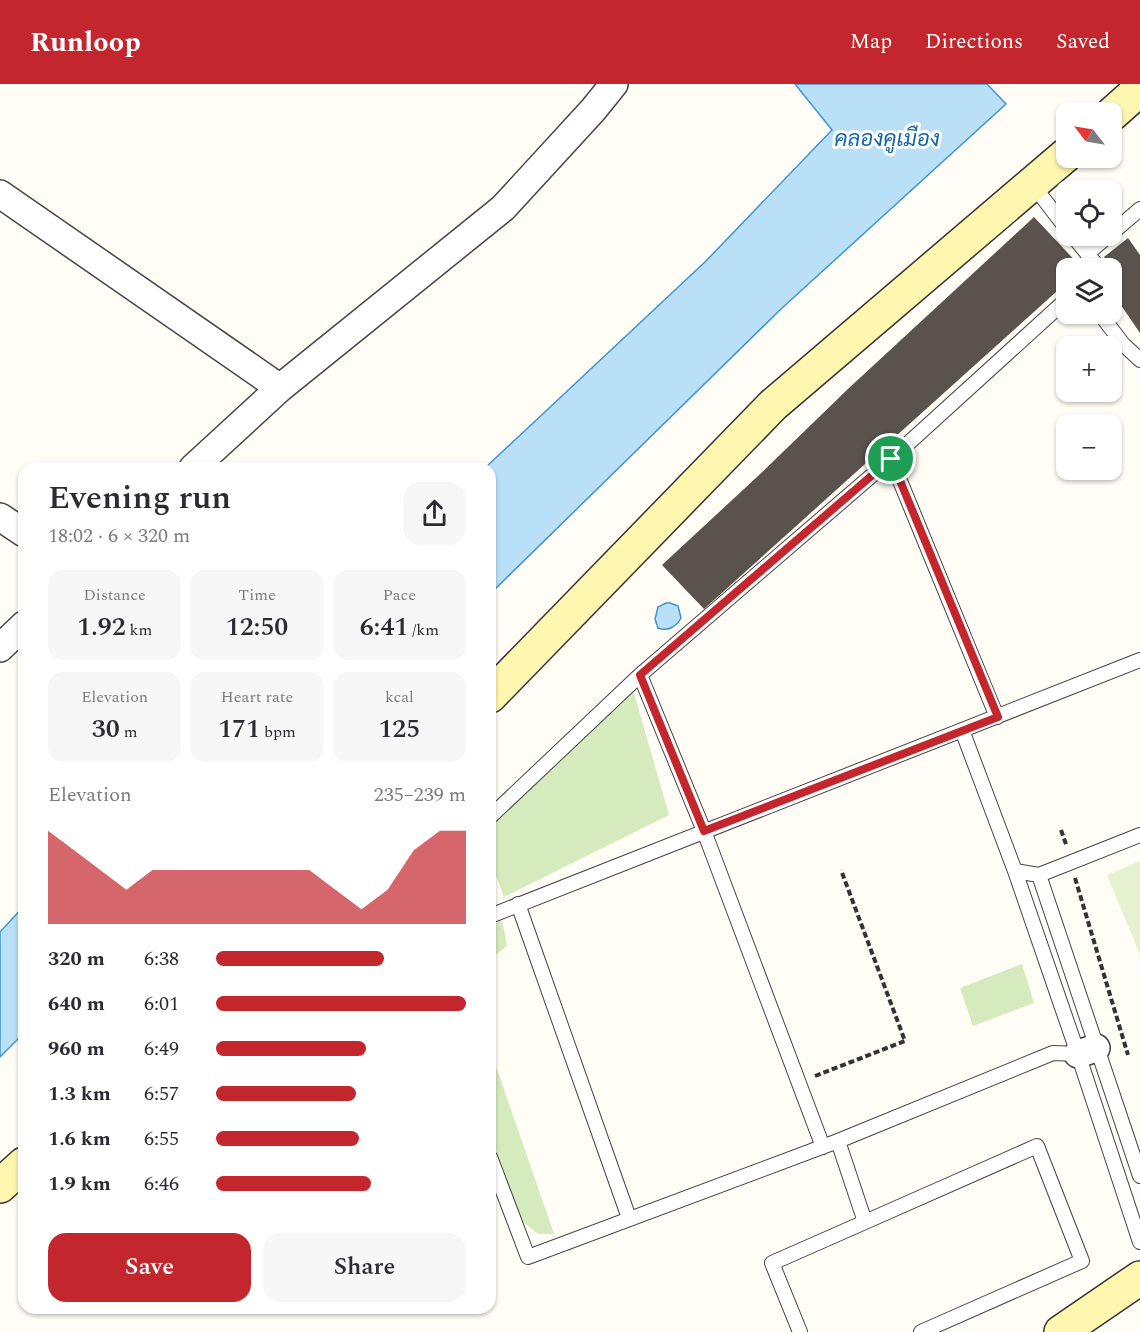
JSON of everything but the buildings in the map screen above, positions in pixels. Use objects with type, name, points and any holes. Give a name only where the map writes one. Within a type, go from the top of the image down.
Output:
[{"type":"street","points":[[200,462],[280,388],[503,208],[614,84]]},
{"type":"street","points":[[1122,105],[1140,89]]},
{"type":"street","points":[[496,690],[773,405],[1056,164]]},
{"type":"street","points":[[0,194],[280,388]]},
{"type":"street","points":[[0,517],[18,529]]},
{"type":"street","points":[[0,648],[18,631]]},
{"type":"street","points":[[0,1186],[18,1170]]},
{"type":"street","points":[[1061,1332],[1140,1278]]},
{"type":"lane","points":[[1033,185],[1056,215]]},
{"type":"lane","points":[[1122,224],[1140,209]]},
{"type":"lane","points":[[1080,246],[1091,258]]},
{"type":"lane","points":[[1087,254],[1096,246]]},
{"type":"lane","points":[[496,811],[640,675],[891,459],[1056,309]]},
{"type":"lane","points":[[1108,324],[1123,344],[1140,360]]},
{"type":"lane","points":[[891,459],[998,717]]},
{"type":"lane","points":[[496,913],[1140,660]]},
{"type":"lane","points":[[640,675],[704,831],[824,1147]]},
{"type":"lane","points":[[962,730],[1015,871],[1140,1176]]},
{"type":"lane","points":[[1015,871],[1039,875],[1140,835]]},
{"type":"lane","points":[[1039,875],[1140,1242]]},
{"type":"lane","points":[[518,904],[629,1218]]},
{"type":"lane","points":[[496,1173],[528,1257],[838,1142],[1053,1053],[1087,1051]]},
{"type":"lane","points":[[838,1142],[865,1222]]},
{"type":"lane","points":[[800,1332],[772,1263],[1037,1146],[1082,1262],[921,1332]]},
{"type":"path","points":[[1062,830],[1068,853]]},
{"type":"path","points":[[811,1078],[905,1041],[841,870]]},
{"type":"path","points":[[1075,875],[1128,1055]]},
{"type":"green space","points":[[632,686],[669,815],[504,897],[496,875],[496,815]]},
{"type":"green space","points":[[1140,861],[1140,955],[1107,875]]},
{"type":"green space","points":[[502,920],[507,946],[496,955],[496,923]]},
{"type":"green space","points":[[1022,964],[1034,1003],[973,1026],[960,988]]},
{"type":"green space","points":[[496,1066],[554,1234],[538,1234],[518,1218],[496,1150]]},
{"type":"water","name":"คลองคูเมือง","points":[[795,84],[987,84],[1006,104],[781,309],[496,588],[496,462],[491,462],[706,261],[832,130]]},
{"type":"water","points":[[666,603],[678,606],[681,618],[672,628],[662,629],[658,628],[655,619],[658,607]]},
{"type":"water","points":[[18,912],[18,1039],[0,1057],[0,932]]},
{"type":"route","points":[[891,459],[998,717],[704,831],[640,675],[891,459]]}]
